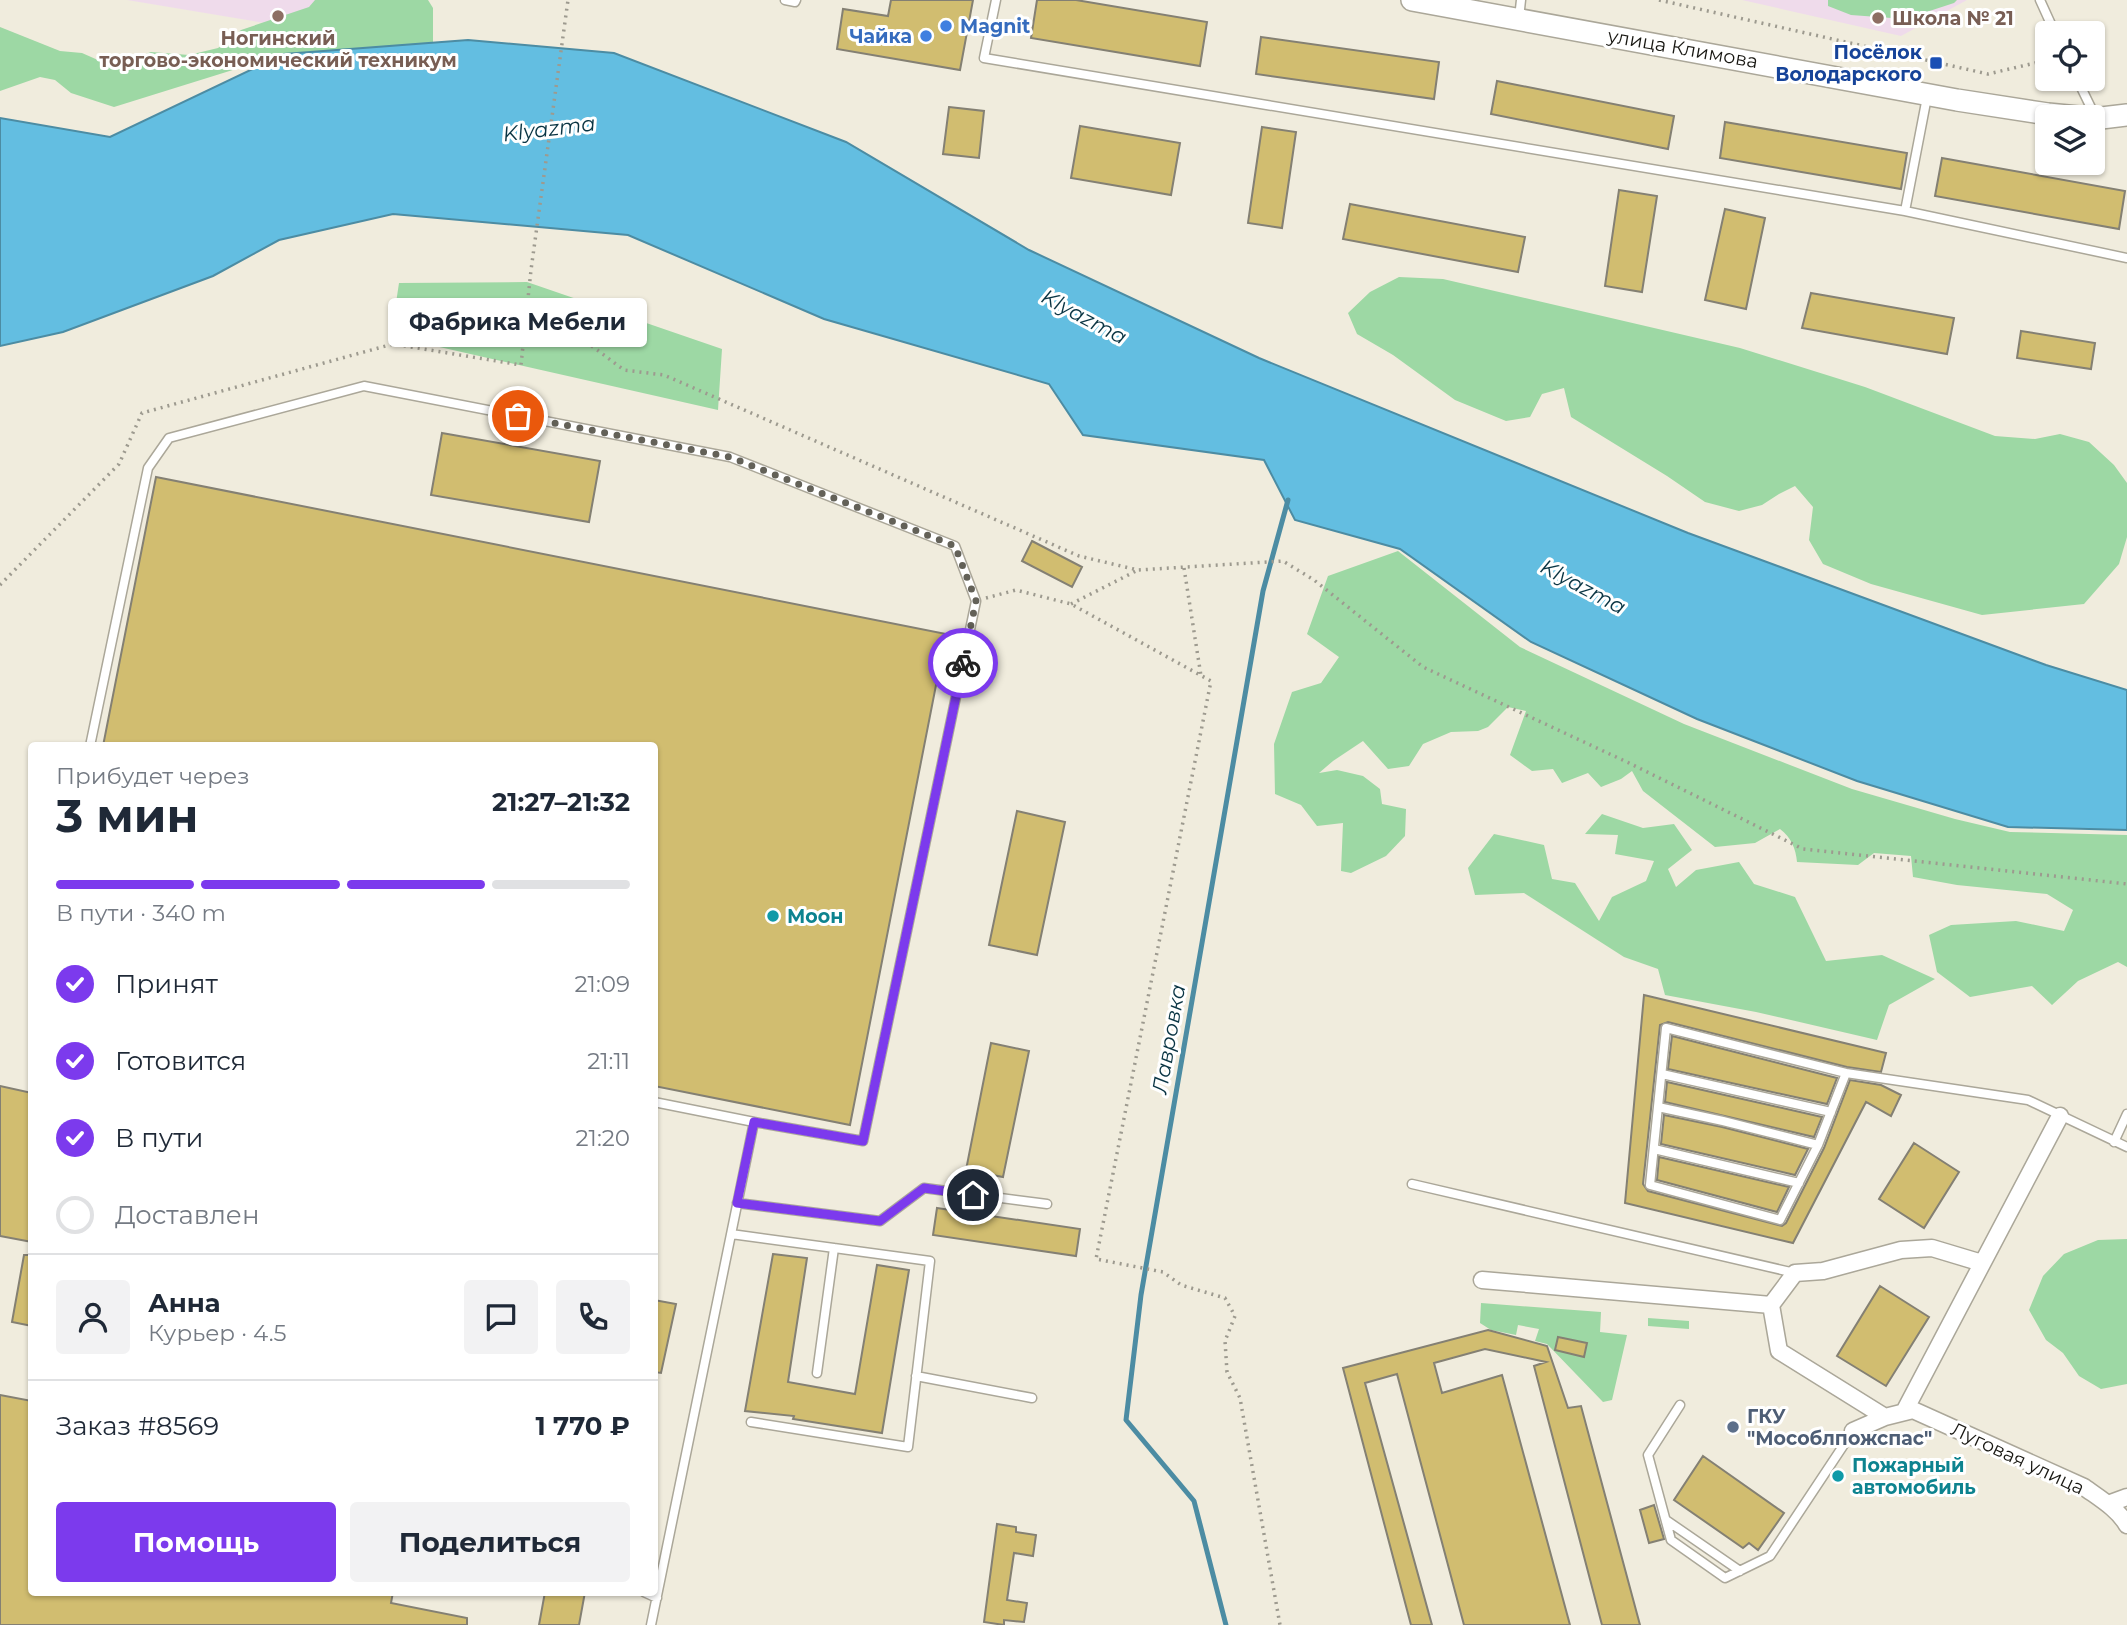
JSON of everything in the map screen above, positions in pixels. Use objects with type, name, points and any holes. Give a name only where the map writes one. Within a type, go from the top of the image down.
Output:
[{"type":"main road","name":"улица Климова","points":[[1412,0],[1520,9],[1928,93],[2035,112]]},
{"type":"main road","name":"улица Климова","points":[[2105,117],[2127,115]]},
{"type":"street","points":[[1904,1412],[2060,1116]]},
{"type":"street","points":[[1885,1417],[1779,1352],[1771,1305],[1795,1273],[1823,1271],[1901,1250],[1932,1248],[1982,1264]]},
{"type":"street","points":[[1482,1280],[1771,1305]]},
{"type":"street","name":"Луговая улица","points":[[1853,1431],[1885,1417],[1913,1410],[2084,1487],[2108,1504],[2127,1525]]},
{"type":"street","name":"Луговая улица","points":[[2108,1504],[2127,1497]]},
{"type":"lane","points":[[785,0],[796,0]]},
{"type":"lane","points":[[996,0],[984,58],[1905,211],[2127,258]]},
{"type":"lane","points":[[2040,0],[2050,21]]},
{"type":"lane","points":[[1905,211],[1928,93]]},
{"type":"lane","points":[[91,742],[148,468],[169,438],[364,386],[730,457],[955,546],[976,601],[863,1141],[658,1103]]},
{"type":"lane","points":[[1846,1073],[1818,1145],[1780,1220],[1650,1185],[1666,1028],[1846,1073],[2028,1100],[2127,1147]]},
{"type":"lane","points":[[1661,1074],[1831,1112]]},
{"type":"lane","points":[[1658,1107],[1818,1145]]},
{"type":"lane","points":[[2114,1142],[2127,1114]]},
{"type":"lane","points":[[658,1593],[754,1122]]},
{"type":"lane","points":[[1654,1149],[1799,1183]]},
{"type":"lane","points":[[1412,1184],[1795,1273]]},
{"type":"lane","points":[[737,1203],[880,1221],[924,1188],[1047,1204]]},
{"type":"lane","points":[[731,1234],[930,1261],[908,1447],[751,1422]]},
{"type":"lane","points":[[817,1373],[834,1248]]},
{"type":"lane","points":[[916,1376],[1032,1398]]},
{"type":"lane","points":[[1680,1405],[1648,1455],[1671,1539],[1725,1578],[1770,1556],[1853,1431]]},
{"type":"lane","points":[[1666,1520],[1740,1571]]},
{"type":"lane","points":[[651,1625],[657,1598],[652,1596]]},
{"type":"path","points":[[521,365],[531,270],[568,0]]},
{"type":"path","points":[[1658,0],[1988,74],[2035,63]]},
{"type":"path","points":[[529,301],[624,370],[664,375],[1079,556],[1138,570],[1283,561],[1314,580],[1423,667],[1629,763],[1803,849],[2127,884]]},
{"type":"path","points":[[1184,567],[1201,676]]},
{"type":"path","points":[[1071,604],[1138,570]]},
{"type":"path","points":[[976,601],[1016,590],[1071,604],[1211,681],[1096,1259],[1163,1272],[1181,1285],[1225,1298],[1235,1316],[1225,1341],[1227,1372],[1240,1398],[1280,1625]]},
{"type":"shaded area","name":"Ногинский торгово-экономический техникум","points":[[127,0],[335,0],[325,33]]},
{"type":"shaded area","name":"Школа № 21","points":[[1742,0],[1967,0],[1901,36]]},
{"type":"green space","points":[[315,0],[428,0],[433,8],[433,43],[284,54],[114,107],[71,93],[55,80],[40,77],[0,91],[0,27],[60,51],[82,53],[107,64],[130,60],[151,52],[189,55],[218,48],[241,30],[309,7]]},
{"type":"green space","points":[[1828,0],[1957,0],[1905,19],[1851,15],[1828,6]]},
{"type":"green space","points":[[1399,277],[1443,279],[1740,348],[1865,387],[1995,436],[2035,439],[2060,434],[2089,442],[2114,465],[2127,483],[2127,537],[2119,564],[2084,604],[1982,615],[1871,584],[1823,564],[1809,540],[1813,507],[1795,486],[1762,505],[1739,511],[1705,502],[1571,417],[1564,388],[1542,394],[1530,417],[1506,421],[1455,400],[1393,355],[1357,334],[1348,313],[1370,292]]},
{"type":"green space","points":[[527,282],[722,349],[718,410],[391,336],[399,283]]},
{"type":"green space","points":[[1398,551],[1520,647],[1684,724],[1852,789],[1955,819],[2010,832],[2127,835],[2127,967],[2118,962],[2078,981],[2052,1005],[2032,986],[1970,997],[1937,972],[1929,935],[1951,925],[2016,921],[2064,931],[2073,910],[2047,894],[1957,885],[1913,877],[1911,856],[1874,853],[1858,865],[1797,862],[1792,844],[1780,829],[1755,843],[1715,847],[1643,791],[1632,771],[1601,787],[1588,773],[1562,783],[1553,769],[1532,771],[1510,755],[1526,711],[1508,707],[1488,727],[1478,731],[1451,732],[1423,744],[1409,766],[1388,769],[1363,741],[1319,773],[1337,770],[1363,776],[1380,789],[1382,804],[1406,809],[1405,836],[1386,856],[1351,873],[1341,871],[1343,823],[1317,826],[1301,805],[1275,794],[1274,744],[1292,692],[1321,683],[1339,657],[1307,634],[1328,576]]},
{"type":"green space","points":[[1602,814],[1643,828],[1674,824],[1692,850],[1668,869],[1676,887],[1696,870],[1739,862],[1754,884],[1795,897],[1826,961],[1882,955],[1935,979],[1889,1005],[1877,1040],[1756,1012],[1665,995],[1658,969],[1624,957],[1524,893],[1475,895],[1468,868],[1494,834],[1544,845],[1552,879],[1575,883],[1599,921],[1612,897],[1646,881],[1654,861],[1615,854],[1618,835],[1585,834]]},
{"type":"green space","points":[[2127,1239],[2127,1384],[2101,1389],[2079,1376],[2063,1353],[2046,1340],[2029,1310],[2043,1276],[2064,1254],[2098,1240]]},
{"type":"green space","points":[[1481,1303],[1601,1312],[1600,1332],[1627,1335],[1612,1400],[1603,1402],[1547,1344],[1535,1341],[1539,1329],[1518,1325],[1516,1335],[1491,1330],[1480,1323]]},
{"type":"green space","points":[[1648,1318],[1689,1321],[1689,1329],[1648,1326]]},
{"type":"water","name":"Klyazma","points":[[468,40],[614,53],[846,142],[1029,250],[1259,358],[1688,533],[2046,665],[2127,690],[2127,830],[2008,827],[1857,781],[1697,719],[1531,642],[1400,549],[1295,520],[1264,460],[1083,435],[1049,384],[824,319],[628,235],[393,214],[279,240],[213,276],[63,332],[0,346],[0,118],[110,137],[284,54]]},
{"type":"building","name":"Чайка","points":[[891,0],[973,0],[960,70],[837,49],[843,9],[888,16]]},
{"type":"building","points":[[1037,0],[1076,0],[1207,22],[1200,66],[1031,38]]},
{"type":"building","points":[[1261,37],[1439,62],[1434,99],[1256,74]]},
{"type":"building","points":[[1497,81],[1674,116],[1668,149],[1491,114]]},
{"type":"building","points":[[949,107],[984,111],[979,158],[943,154]]},
{"type":"building","points":[[1725,122],[1907,153],[1901,189],[1720,158]]},
{"type":"building","points":[[1080,126],[1180,143],[1171,195],[1071,178]]},
{"type":"building","points":[[1262,127],[1296,132],[1282,228],[1248,223]]},
{"type":"building","points":[[1942,158],[2125,191],[2119,229],[1935,196]]},
{"type":"building","points":[[1619,190],[1657,196],[1642,292],[1605,286]]},
{"type":"building","points":[[1350,204],[1525,237],[1518,272],[1343,239]]},
{"type":"building","points":[[1725,209],[1765,218],[1746,309],[1705,300]]},
{"type":"building","points":[[1811,293],[1954,318],[1947,354],[1802,328]]},
{"type":"building","points":[[2021,331],[2095,343],[2091,369],[2017,358]]},
{"type":"building","points":[[442,433],[600,461],[589,522],[431,495]]},
{"type":"building","name":"Моон","points":[[156,477],[946,634],[850,1125],[658,1087],[658,742],[104,742]]},
{"type":"building","points":[[1032,541],[1082,567],[1072,587],[1022,561]]},
{"type":"building","points":[[1017,811],[1065,822],[1037,955],[989,945]]},
{"type":"building","points":[[1644,995],[1886,1053],[1881,1072],[1847,1067],[1668,1022],[1660,1025],[1643,1184],[1648,1191],[1782,1226],[1824,1148],[1850,1080],[1881,1085],[1901,1095],[1891,1116],[1866,1102],[1793,1243],[1625,1203]]},
{"type":"building","points":[[1672,1036],[1837,1078],[1827,1104],[1668,1069]]},
{"type":"building","points":[[991,1043],[1029,1051],[1003,1177],[966,1170]]},
{"type":"building","points":[[1667,1082],[1822,1117],[1814,1137],[1665,1102]]},
{"type":"building","points":[[0,1086],[28,1092],[28,1241],[0,1236]]},
{"type":"building","points":[[1664,1115],[1808,1149],[1795,1175],[1661,1144]]},
{"type":"building","points":[[1914,1143],[1959,1172],[1924,1228],[1879,1199]]},
{"type":"building","points":[[1659,1157],[1789,1187],[1777,1212],[1657,1180]]},
{"type":"building","points":[[937,1208],[1080,1229],[1076,1256],[933,1235]]},
{"type":"building","points":[[773,1254],[807,1258],[788,1382],[855,1394],[877,1265],[909,1270],[882,1433],[793,1419],[794,1416],[745,1411]]},
{"type":"building","points":[[24,1255],[28,1255],[28,1325],[12,1322]]},
{"type":"building","points":[[1880,1286],[1929,1317],[1886,1386],[1837,1356]]},
{"type":"building","points":[[658,1301],[676,1304],[661,1373],[658,1373]]},
{"type":"building","points":[[1488,1330],[1547,1346],[1568,1408],[1581,1406],[1640,1625],[1602,1625],[1534,1366],[1546,1362],[1485,1349],[1434,1363],[1442,1393],[1502,1375],[1570,1625],[1464,1625],[1397,1374],[1365,1383],[1432,1625],[1411,1625],[1343,1368]]},
{"type":"building","points":[[1558,1337],[1587,1343],[1584,1357],[1555,1350]]},
{"type":"building","points":[[0,1395],[28,1400],[28,1596],[392,1596],[391,1603],[467,1618],[467,1625],[0,1625]]},
{"type":"building","points":[[1703,1456],[1784,1513],[1758,1550],[1749,1543],[1743,1548],[1674,1500]]},
{"type":"building","points":[[1654,1505],[1664,1539],[1649,1543],[1640,1510]]},
{"type":"building","points":[[997,1524],[1016,1527],[1016,1532],[1036,1535],[1033,1556],[1014,1553],[1007,1600],[1027,1603],[1024,1622],[1004,1620],[1004,1625],[984,1622]]},
{"type":"building","points":[[544,1596],[584,1596],[579,1625],[539,1625]]},
{"type":"waterway","name":"Лавровка","points":[[1226,1625],[1194,1501],[1126,1420],[1141,1295],[1263,591],[1288,500]]},
{"type":"way so far","points":[[518,416],[730,457],[955,546],[976,601],[963,663]]},
{"type":"place","name":"Ногинский торгово-экономический техникум","points":[[278,16]]},
{"type":"place","name":"Школа № 21","points":[[1878,18]]},
{"type":"place","name":"Magnit","points":[[946,26]]},
{"type":"place","name":"Чайка","points":[[926,36]]},
{"type":"place","name":"Посёлок Володарского","points":[[1936,63]]},
{"type":"place","name":"Фабрика Мебели","points":[[518,416]]},
{"type":"place","name":"Моон","points":[[773,916]]},
{"type":"place","name":"ГКУ \"Мособлпожспас\"","points":[[1733,1427]]},
{"type":"place","name":"Пожарный автомобиль","points":[[1838,1476]]},
{"type":"route","points":[[963,663],[863,1141],[754,1122],[737,1203],[880,1221],[924,1188],[973,1195]]}]
